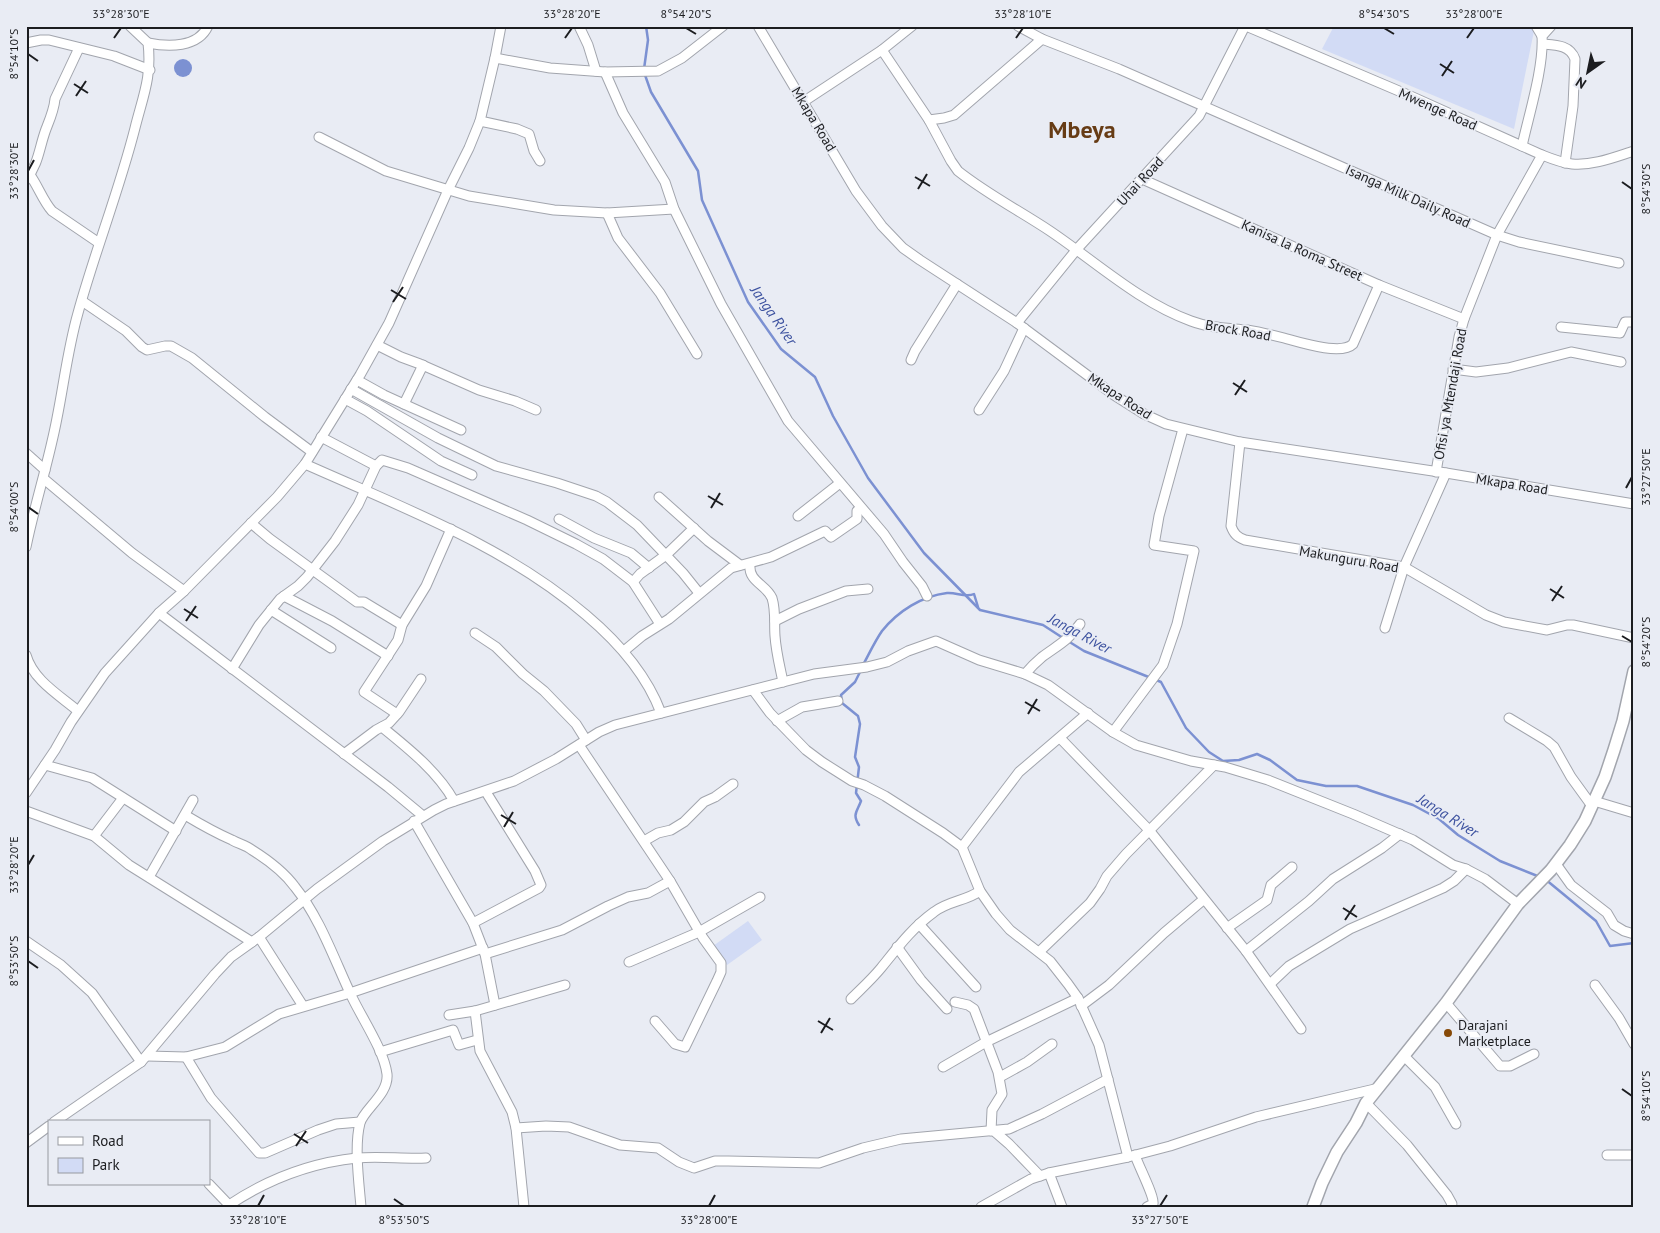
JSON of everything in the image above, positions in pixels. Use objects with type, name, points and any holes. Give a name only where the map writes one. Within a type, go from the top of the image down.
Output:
[{"type":"street","points":[[130,26],[148,43],[162,46],[180,45],[202,36],[208,26]]},
{"type":"street","points":[[26,793],[78,711],[105,673],[159,613],[277,498],[305,464],[322,437],[389,323],[448,190],[469,148],[480,121],[501,26]]},
{"type":"street","points":[[579,26],[626,118],[665,182],[674,209],[720,304],[788,422],[884,534],[922,586],[926,596]]},
{"type":"street","points":[[495,58],[550,68],[601,72],[658,71],[682,58],[722,26]]},
{"type":"street","name":"Mkapa Road","points":[[758,26],[856,191],[882,226],[903,248],[1021,325],[1122,401],[1157,420],[1183,429],[1240,442],[1634,504]]},
{"type":"street","points":[[803,102],[882,50],[912,26]]},
{"type":"street","name":"Isanga Milk Daily Road","points":[[1018,26],[1042,39],[1205,107],[1497,235],[1519,242],[1619,262]]},
{"type":"street","name":"Uhai Road","points":[[979,410],[1004,371],[1021,325],[1077,249],[1194,123],[1205,107],[1245,26]]},
{"type":"street","name":"Mwenge Road","points":[[1245,26],[1406,94],[1542,156],[1565,163],[1583,164],[1634,151]]},
{"type":"street","points":[[1536,26],[1542,40],[1568,48],[1575,59],[1574,106],[1565,163]]},
{"type":"street","points":[[1522,146],[1542,40],[1551,26]]},
{"type":"street","points":[[929,120],[954,115],[1042,39]]},
{"type":"street","points":[[26,43],[49,40],[114,56],[150,70]]},
{"type":"street","points":[[26,547],[57,417],[67,355],[99,242],[120,183],[146,92],[150,70],[148,43]]},
{"type":"street","points":[[79,48],[55,99],[55,105],[46,128],[38,161],[28,178],[41,190],[47,205],[52,211],[99,242]]},
{"type":"street","points":[[882,50],[929,120],[951,162],[958,171],[1077,249]]},
{"type":"street","points":[[480,121],[529,134],[534,151],[540,161]]},
{"type":"street","points":[[319,137],[386,171],[469,196],[532,208],[607,213],[674,209]]},
{"type":"street","name":"Ofisi ya Mtendaji Road","points":[[1436,472],[1453,370],[1464,319],[1497,235],[1542,156]]},
{"type":"street","name":"Kanisa la Roma Street","points":[[1142,179],[1379,285],[1464,319]]},
{"type":"street","points":[[607,213],[618,238],[660,293],[697,354]]},
{"type":"street","name":"Brock Road","points":[[1077,249],[1144,298],[1167,311],[1192,321],[1212,327],[1265,333],[1328,348],[1347,348],[1353,344],[1379,285]]},
{"type":"street","points":[[911,360],[914,351],[957,284]]},
{"type":"street","points":[[82,301],[126,331],[147,350],[171,346],[192,358],[312,452]]},
{"type":"street","points":[[1560,327],[1620,333],[1625,322],[1634,322]]},
{"type":"street","points":[[377,345],[479,390],[515,401],[536,410]]},
{"type":"street","points":[[1453,370],[1476,372],[1508,368],[1572,352],[1621,362]]},
{"type":"street","points":[[404,404],[423,365]]},
{"type":"street","points":[[357,380],[384,395],[461,430]]},
{"type":"street","points":[[351,389],[452,445],[496,466],[557,483],[602,499],[627,516],[666,555],[699,593]]},
{"type":"street","points":[[345,399],[367,411],[441,461],[472,474]]},
{"type":"street","points":[[1113,732],[1163,665],[1175,632],[1194,551],[1154,545],[1159,516],[1183,429]]},
{"type":"street","points":[[322,437],[376,466]]},
{"type":"street","name":"Makunguru Road","points":[[1240,442],[1231,526],[1233,534],[1238,538],[1404,568],[1494,620],[1547,630],[1573,625],[1634,638]]},
{"type":"street","points":[[26,453],[44,474],[132,554],[184,590]]},
{"type":"street","points":[[232,669],[250,637],[271,610],[284,596],[298,586],[343,530],[365,491],[376,466],[380,461],[384,460],[527,520],[587,550],[619,570],[633,582],[660,624]]},
{"type":"street","points":[[305,464],[451,529],[498,553],[541,580],[594,622],[624,652],[642,674],[653,692],[661,713]]},
{"type":"street","points":[[1385,628],[1404,568],[1446,473]]},
{"type":"street","points":[[798,516],[840,484]]},
{"type":"street","points":[[659,497],[740,565]]},
{"type":"street","points":[[624,652],[731,568],[771,558],[825,531],[832,537],[856,519],[857,511],[860,508]]},
{"type":"street","points":[[559,519],[594,538],[631,553],[649,568]]},
{"type":"street","points":[[251,523],[357,602],[364,602],[402,625]]},
{"type":"street","points":[[633,582],[666,555],[694,528]]},
{"type":"street","points":[[397,714],[364,692],[398,640],[402,625],[426,586],[451,529]]},
{"type":"street","points":[[750,564],[751,575],[770,594],[775,611],[775,636],[783,682]]},
{"type":"street","points":[[775,621],[799,608],[846,591],[868,589]]},
{"type":"street","points":[[284,596],[332,621],[388,656]]},
{"type":"street","points":[[271,610],[331,648]]},
{"type":"street","points":[[159,613],[423,816]]},
{"type":"street","points":[[1025,674],[1040,658],[1062,644],[1080,624]]},
{"type":"street","points":[[476,633],[496,647],[523,674],[544,690],[576,724],[582,742],[670,882],[699,932],[721,963],[721,972],[686,1045],[681,1047],[675,1044],[655,1020]]},
{"type":"street","points":[[57,1120],[144,1059],[214,974],[231,957],[256,940],[304,900],[383,841],[423,816],[454,801],[486,792],[530,774],[582,742],[616,725],[820,673],[887,662],[908,651],[936,641],[979,660],[1025,674],[1048,685],[1126,741],[1145,749],[1268,780],[1400,834],[1426,847],[1453,865],[1466,869],[1496,887],[1518,904]]},
{"type":"street","points":[[26,655],[30,670],[78,711]]},
{"type":"street","points":[[1313,1207],[1337,1152],[1356,1123],[1366,1103],[1446,1003],[1518,904],[1554,867],[1570,845],[1593,804],[1611,759],[1623,721],[1634,671]]},
{"type":"street","points":[[344,754],[356,744],[390,723],[420,679]]},
{"type":"street","points":[[753,690],[777,721],[806,750],[852,781],[864,784],[885,796],[962,847],[980,891],[996,914],[1010,930],[1039,952],[1059,971],[1080,1002],[1097,1040],[1132,1156],[1154,1199],[1153,1204],[1147,1207]]},
{"type":"street","points":[[777,721],[802,707],[838,701]]},
{"type":"street","points":[[962,847],[1019,772],[1088,713]]},
{"type":"street","points":[[1509,718],[1548,741],[1554,747],[1571,778],[1593,804],[1634,813]]},
{"type":"street","points":[[382,727],[440,780],[454,801]]},
{"type":"street","points":[[1060,738],[1149,830],[1246,950],[1301,1029]]},
{"type":"street","points":[[45,765],[92,778],[176,831]]},
{"type":"street","points":[[1039,952],[1090,903],[1112,870],[1214,765]]},
{"type":"street","points":[[644,841],[658,833],[672,830],[684,822],[704,802],[715,797],[733,784]]},
{"type":"street","points":[[473,923],[541,885],[535,870],[486,792]]},
{"type":"street","points":[[94,836],[123,798]]},
{"type":"street","points":[[149,877],[193,800]]},
{"type":"street","points":[[26,811],[94,836],[121,859],[149,877],[256,940],[303,1006]]},
{"type":"street","points":[[185,815],[257,852],[285,876],[304,900],[335,957],[350,993],[380,1052],[387,1074],[386,1080],[381,1094],[360,1122],[358,1158],[361,1207]]},
{"type":"street","points":[[414,821],[473,923],[484,950],[495,1006]]},
{"type":"street","points":[[1246,950],[1309,901],[1333,879],[1382,848],[1400,834]]},
{"type":"street","points":[[1227,928],[1267,900],[1271,885],[1292,867]]},
{"type":"street","points":[[1554,867],[1570,886],[1607,913],[1614,925],[1634,934]]},
{"type":"street","points":[[1270,984],[1289,966],[1350,929],[1438,890],[1454,881],[1466,869]]},
{"type":"street","points":[[144,1059],[186,1058],[225,1047],[279,1014],[484,950],[562,930],[608,906],[648,893],[670,882]]},
{"type":"street","points":[[851,999],[881,968],[896,947],[919,924],[944,905],[969,897],[980,891]]},
{"type":"street","points":[[629,962],[699,932],[760,897]]},
{"type":"street","points":[[943,1067],[986,1042],[1080,1002],[1109,985],[1158,938],[1204,900]]},
{"type":"street","points":[[919,924],[976,987]]},
{"type":"street","points":[[26,940],[61,965],[92,993],[144,1059]]},
{"type":"street","points":[[896,947],[947,1010]]},
{"type":"street","points":[[449,1015],[495,1006],[565,984]]},
{"type":"street","points":[[1595,985],[1619,1018],[1634,1044]]},
{"type":"street","points":[[956,1002],[974,1009],[1000,1077],[1002,1094],[992,1110],[992,1131]]},
{"type":"street","points":[[1446,1003],[1500,1066],[1510,1066],[1534,1054]]},
{"type":"street","points":[[475,1011],[477,1040],[484,1060],[512,1112],[516,1128],[524,1207]]},
{"type":"street","points":[[380,1052],[453,1030],[459,1045],[477,1040]]},
{"type":"street","points":[[1000,1077],[1034,1058],[1052,1044]]},
{"type":"street","points":[[1404,1056],[1435,1087],[1456,1124]]},
{"type":"street","points":[[186,1058],[211,1098],[259,1153],[265,1153],[336,1124],[360,1122]]},
{"type":"street","points":[[516,1128],[569,1127],[620,1144],[658,1148],[679,1162],[694,1168],[715,1161],[819,1163],[863,1148],[900,1139],[992,1131],[1016,1127],[1108,1079]]},
{"type":"street","points":[[981,1207],[1031,1179],[1049,1173],[1132,1156],[1170,1146],[1256,1117],[1379,1088]]},
{"type":"street","points":[[1366,1103],[1407,1144],[1447,1195],[1452,1204],[1451,1207]]},
{"type":"street","points":[[26,1143],[48,1127]]},
{"type":"street","points":[[992,1131],[1009,1144],[1040,1176]]},
{"type":"street","points":[[1607,1155],[1634,1155]]},
{"type":"street","points":[[210,1185],[230,1206],[249,1192],[287,1174],[306,1168],[358,1158],[426,1158]]},
{"type":"street","points":[[1049,1173],[1062,1207]]},
{"type":"green space","points":[[1334,26],[1535,26],[1514,129],[1322,49]]},
{"type":"green space","points":[[748,921],[762,940],[727,965],[713,946]]},
{"type":"water","points":[[179,59],[187,59],[192,64],[190,75],[179,77],[174,72],[174,64]]},
{"type":"waterway","name":"Janga River","points":[[644,69],[648,40],[646,26]]},
{"type":"waterway","name":"Janga River","points":[[645,75],[651,92],[698,171],[702,200],[748,302],[781,349],[815,377],[833,416],[868,478],[924,553],[980,610],[1043,625],[1063,638]]},
{"type":"waterway","points":[[863,665],[879,635],[888,624],[903,611],[920,601],[947,593],[974,594],[978,607]]},
{"type":"waterway","name":"Janga River","points":[[1068,641],[1084,651],[1161,682],[1186,728],[1209,752],[1223,761],[1239,760],[1257,754],[1270,760],[1297,780],[1326,786],[1357,786],[1413,805],[1439,819],[1458,835],[1500,861],[1540,877]]},
{"type":"waterway","points":[[859,825],[856,815],[861,801],[856,793],[859,767],[855,757],[860,724],[858,716],[842,703],[841,695],[855,682],[861,670]]},
{"type":"waterway","name":"Janga River","points":[[1545,879],[1596,921],[1610,946],[1634,943]]},
{"type":"place","name":"Darajani Marketplace","points":[[1448,1033]]},
{"type":"district","name":"Mbeya","points":[[1082,129]]}]
